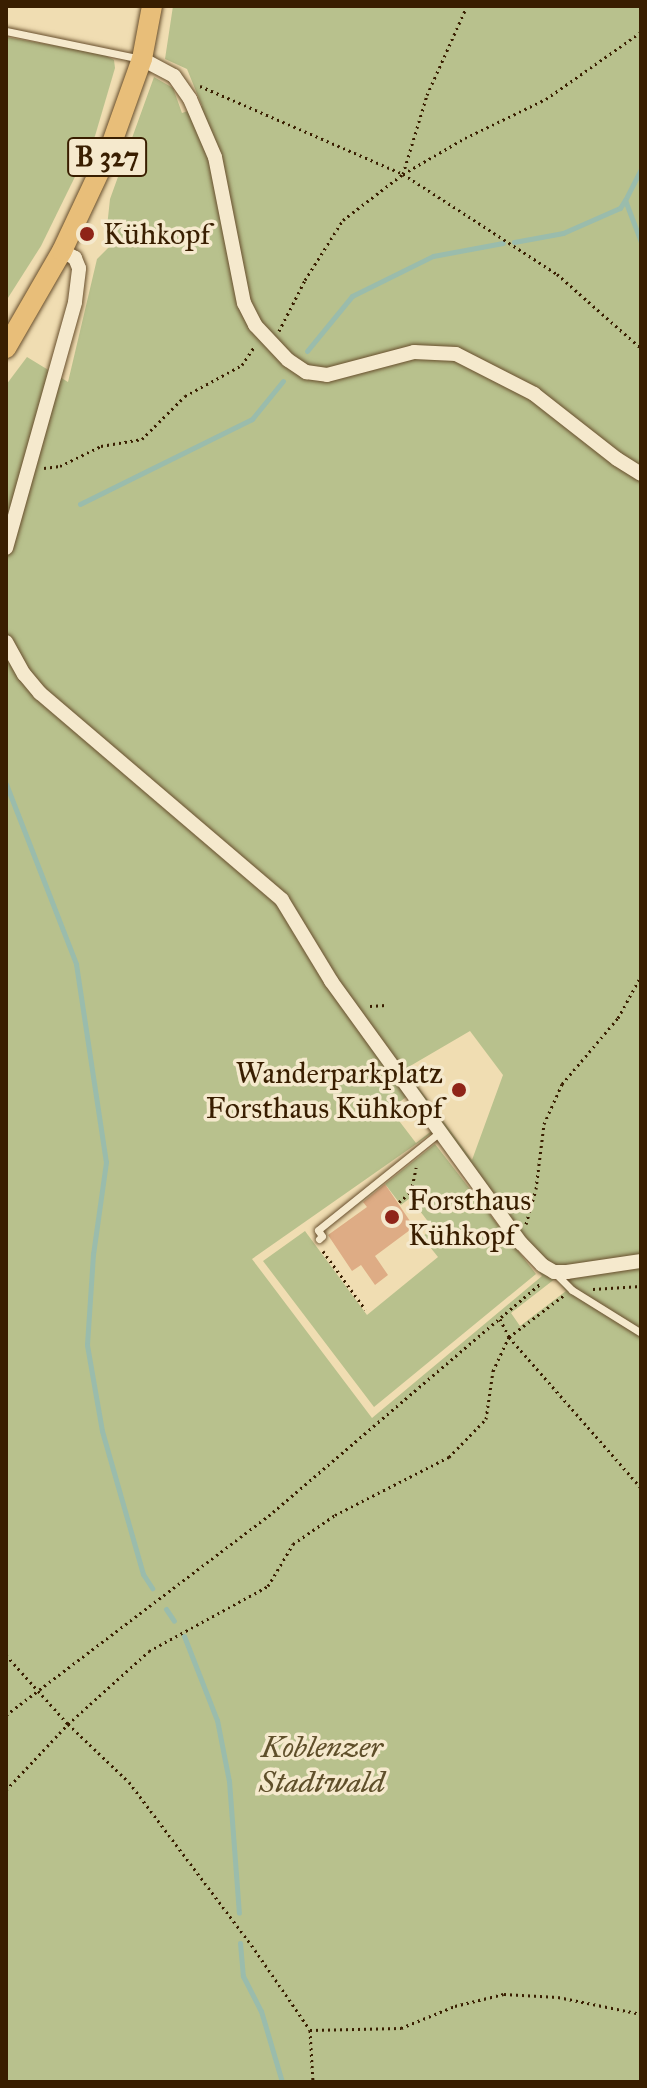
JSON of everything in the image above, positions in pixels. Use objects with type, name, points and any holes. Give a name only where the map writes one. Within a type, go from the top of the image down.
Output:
[{"type":"main road","name":"B 327","points":[[6,348],[62,251],[109,151],[142,59],[152,6]]},
{"type":"street","points":[[142,59],[174,76],[190,99],[215,157],[244,303],[267,340],[288,360],[316,375],[349,371],[414,352],[456,354],[534,394],[641,474]]},
{"type":"street","points":[[6,548],[75,302],[79,268],[75,258],[62,251]]},
{"type":"street","points":[[6,642],[24,674],[40,693],[275,892],[331,981],[521,1243],[542,1265],[554,1272],[641,1261]]},
{"type":"lane","points":[[6,31],[142,59]]},
{"type":"lane","points":[[319,1239],[322,1236],[318,1230],[442,1130]]},
{"type":"lane","points":[[554,1272],[572,1290],[641,1333]]},
{"type":"path","points":[[403,174],[427,95],[467,6]]},
{"type":"path","points":[[28,470],[60,466],[101,446],[142,439],[185,396],[242,365],[267,340],[343,220],[403,174],[465,138],[546,99],[641,32]]},
{"type":"path","points":[[174,76],[403,174],[557,274],[641,348]]},
{"type":"path","points":[[521,1243],[536,1189],[544,1124],[562,1084],[618,1018],[641,976]]},
{"type":"path","points":[[362,1007],[386,1005]]},
{"type":"path","points":[[399,1202],[411,1192],[417,1165]]},
{"type":"path","points":[[319,1239],[316,1242],[365,1309]]},
{"type":"path","points":[[6,1715],[273,1512],[532,1294],[554,1272]]},
{"type":"path","points":[[6,1790],[68,1724],[149,1651],[268,1586],[293,1544],[335,1515],[449,1457],[486,1419],[493,1371],[509,1337],[572,1290],[641,1286]]},
{"type":"path","points":[[500,1319],[509,1337],[641,1488]]},
{"type":"path","points":[[6,1655],[68,1724],[129,1782],[255,1950],[310,2030],[313,2082]]},
{"type":"path","points":[[310,2030],[401,2028],[455,2006],[504,1994],[558,1997],[641,2014]]},
{"type":"green space","name":"Koblenzer Stadtwald","points":[[173,6],[641,6],[641,2082],[6,2082],[6,385],[27,357],[68,382],[97,259],[112,244],[107,227],[110,199],[154,77],[173,88],[182,113],[202,106],[187,69],[165,59]],"holes":[[[470,1031],[503,1075],[472,1160],[405,1069]],[[409,1095],[434,1129],[416,1143],[390,1109]],[[432,1133],[542,1276],[372,1418],[252,1259]],[[556,1278],[566,1291],[520,1326],[511,1313]]]},
{"type":"green space","points":[[6,37],[103,54],[114,60],[115,68],[95,136],[41,246],[6,301]]},
{"type":"green space","points":[[435,1144],[536,1274],[374,1407],[263,1261],[305,1231],[367,1315],[438,1257],[422,1237],[433,1228],[410,1198],[401,1205],[385,1184]]},
{"type":"building","points":[[385,1184],[414,1227],[375,1256],[388,1275],[375,1285],[361,1265],[352,1271],[328,1235],[367,1207],[363,1202]]},
{"type":"waterway","points":[[641,169],[625,200],[641,242]]},
{"type":"waterway","points":[[514,242],[563,233],[620,208],[625,200]]},
{"type":"waterway","points":[[307,351],[352,296],[433,256],[503,243]]},
{"type":"waterway","points":[[80,504],[252,419],[283,381]]},
{"type":"waterway","points":[[6,784],[76,964],[106,1162],[93,1254],[87,1345],[102,1431],[143,1574],[152,1588]]},
{"type":"waterway","points":[[166,1609],[174,1621]]},
{"type":"waterway","points":[[184,1636],[217,1720],[229,1781],[239,1913]]},
{"type":"waterway","points":[[240,1943],[243,1976],[261,2011],[282,2082]]},
{"type":"place","name":"Kühkopf","points":[[87,234]]},
{"type":"place","name":"Wanderparkplatz Forsthaus Kühkopf","points":[[459,1090]]},
{"type":"place","name":"Forsthaus Kühkopf","points":[[392,1217]]}]
